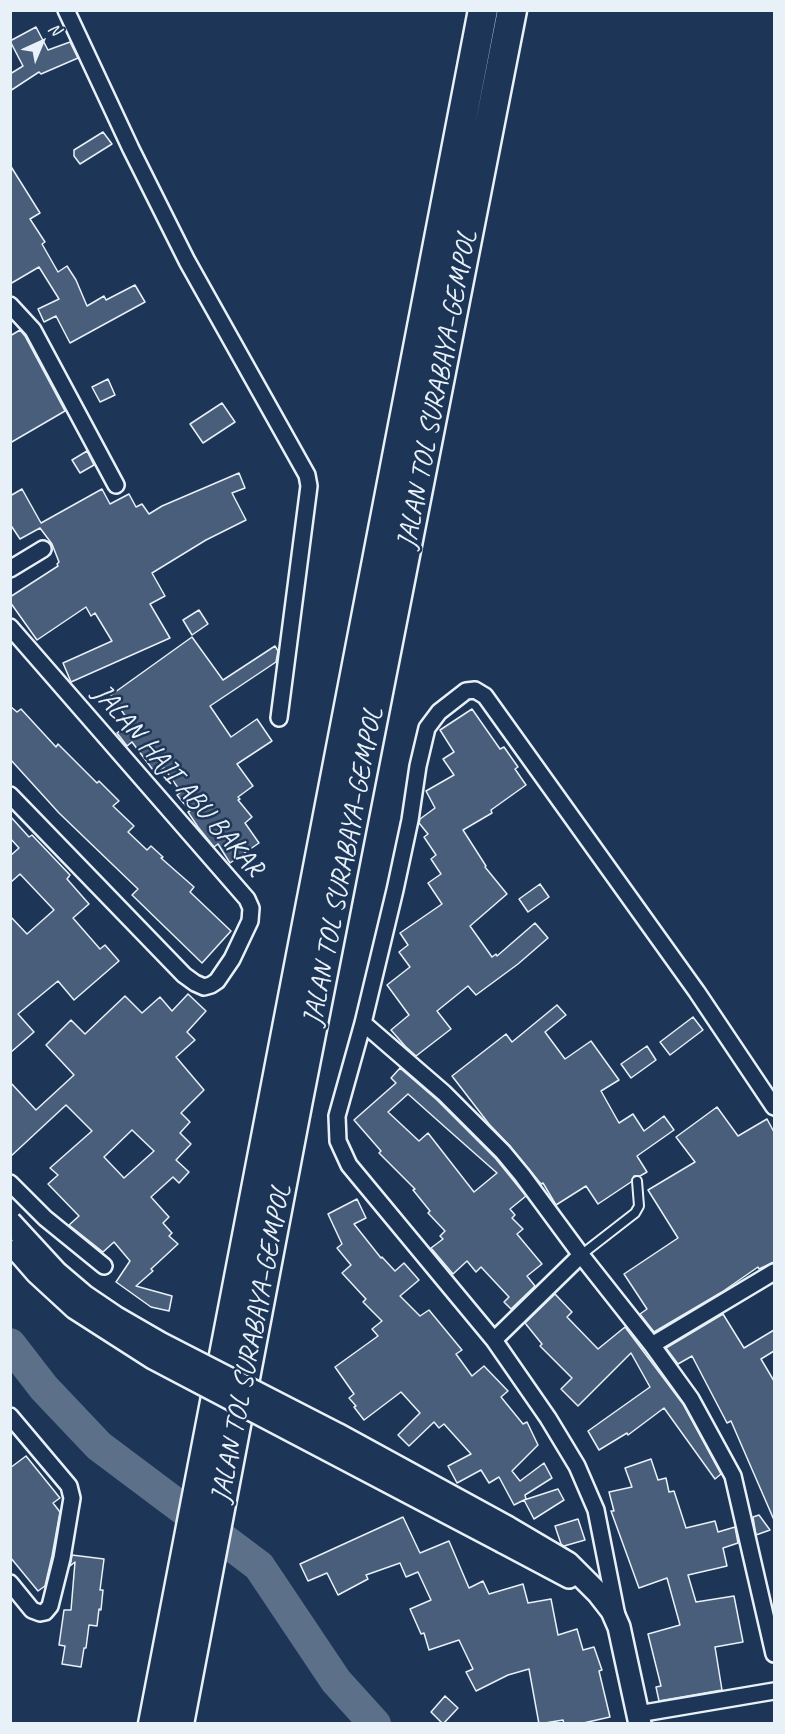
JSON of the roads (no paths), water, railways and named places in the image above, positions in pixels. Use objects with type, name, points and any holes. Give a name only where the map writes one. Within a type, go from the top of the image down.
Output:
[{"type":"highway","name":"JALAN TOL SURABAYA–GEMPOL","points":[[153,1724],[201,1541],[483,10]]},
{"type":"highway","name":"JALAN TOL SURABAYA–GEMPOL","points":[[215,1468],[298,1100],[512,10]]},
{"type":"highway","name":"JALAN TOL SURABAYA–GEMPOL","points":[[179,1724],[201,1541]]},
{"type":"street","points":[[66,10],[131,149],[187,261],[307,476],[309,486],[279,718]]},
{"type":"street","points":[[10,305],[33,330],[116,485]]},
{"type":"street","points":[[10,569],[43,549]]},
{"type":"street","name":"JALAN HAJI ABU BAKAR","points":[[10,627],[247,900],[251,908],[250,921],[232,959],[217,981],[204,987],[184,975],[10,795]]},
{"type":"street","points":[[774,1107],[684,973],[485,696],[475,690],[466,691],[439,712],[427,728],[418,766],[410,820],[363,1023],[337,1116],[340,1149],[349,1165],[494,1340],[548,1418],[577,1466],[601,1527],[619,1627],[639,1718],[774,1691]]},
{"type":"street","points":[[363,1023],[444,1093],[503,1152],[577,1259],[652,1345],[691,1399],[733,1476],[774,1654]]},
{"type":"street","points":[[10,1183],[45,1218],[104,1266]]},
{"type":"street","points":[[10,1222],[57,1273],[84,1296],[115,1317],[505,1535]]},
{"type":"street","points":[[10,1242],[37,1273],[75,1308],[153,1358],[505,1535],[568,1563],[604,1600],[619,1627]]},
{"type":"street","points":[[494,1340],[577,1259]]},
{"type":"street","points":[[652,1345],[774,1272]]},
{"type":"street","points":[[10,1416],[69,1486],[72,1498],[62,1558],[50,1606],[45,1612],[32,1610],[10,1583]]},
{"type":"lane","points":[[577,1259],[635,1213],[639,1206],[637,1181]]},
{"type":"waterway","points":[[10,1344],[44,1388],[99,1446],[259,1566],[336,1681],[375,1724]]}]
